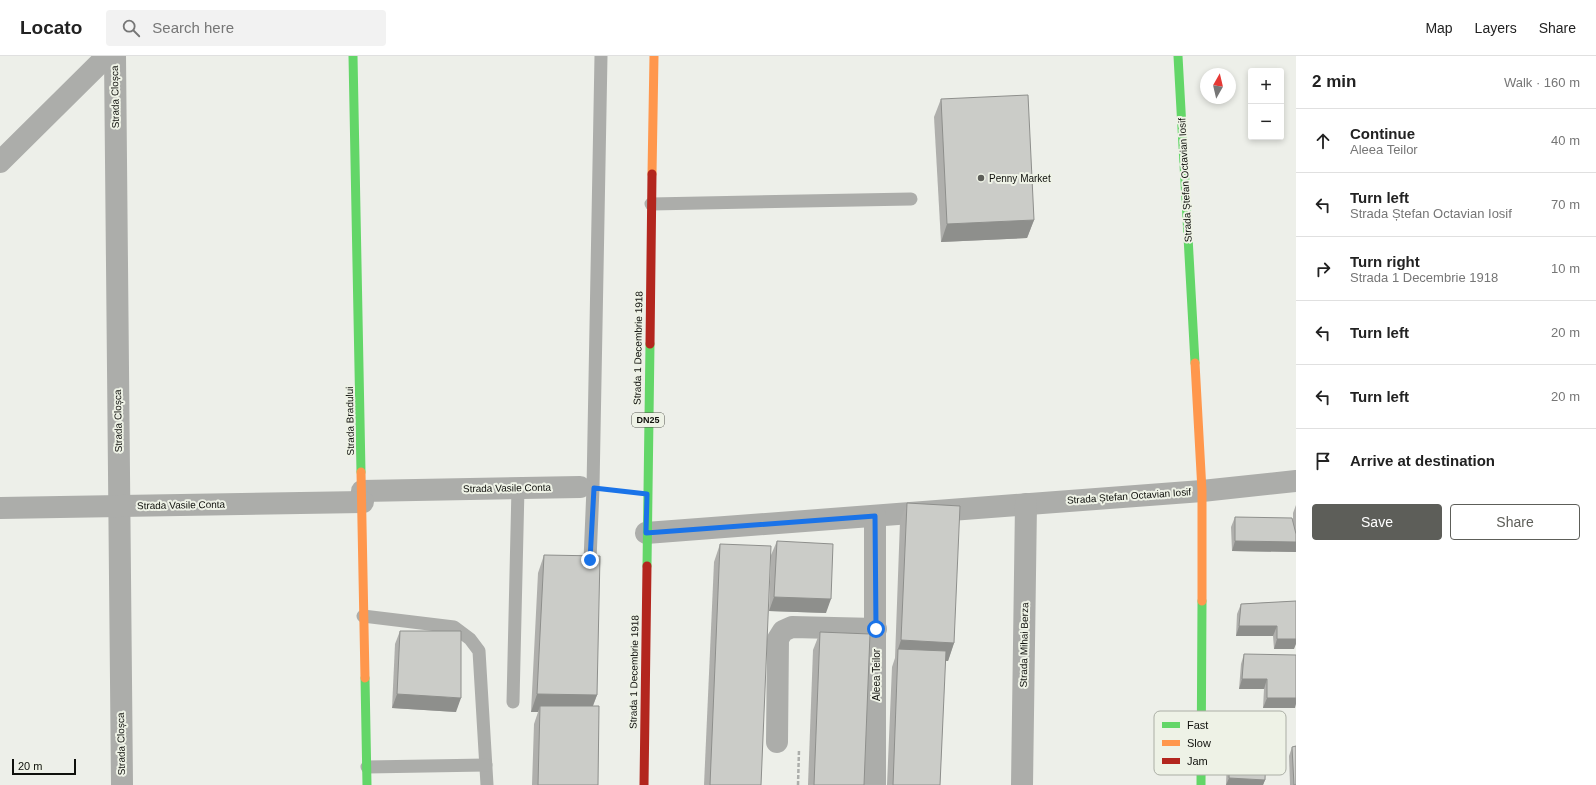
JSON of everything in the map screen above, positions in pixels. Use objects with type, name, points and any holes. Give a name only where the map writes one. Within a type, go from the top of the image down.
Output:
[{"type":"street","points":[[0,162],[107,56]]},
{"type":"street","name":"Strada Cloșca","points":[[115,56],[122,785]]},
{"type":"street","name":"Strada Bradului","points":[[353,56],[363,616],[368,785]]},
{"type":"street","name":"Strada 1 Decembrie 1918","points":[[644,785],[646,533],[654,56]]},
{"type":"street","name":"Strada Ștefan Octavian Iosif","points":[[646,533],[1202,491],[1178,56]]},
{"type":"street","points":[[1201,711],[1202,491],[1296,481]]},
{"type":"street","name":"Strada Vasile Conta","points":[[0,508],[119,506],[518,488],[587,488]]},
{"type":"street","name":"Strada Mihai Berza","points":[[1022,785],[1026,504]]},
{"type":"street","name":"Aleea Teilor","points":[[875,516],[875,785]]},
{"type":"street","points":[[777,742],[778,639],[783,631],[792,627],[876,629]]},
{"type":"street","points":[[1201,775],[1201,785]]},
{"type":"lane","points":[[590,560],[587,488],[601,56]]},
{"type":"lane","points":[[651,204],[911,199]]},
{"type":"lane","points":[[513,702],[518,488]]},
{"type":"lane","points":[[363,616],[454,627],[470,639],[479,651],[487,785]]},
{"type":"lane","points":[[367,767],[486,765]]},
{"type":"path","points":[[587,488],[647,494]]},
{"type":"building","name":"Penny Market","points":[[1028,95],[1034,220],[947,224],[941,99]]},
{"type":"building","points":[[907,503],[960,506],[954,643],[901,640]]},
{"type":"building","points":[[1235,517],[1292,518],[1296,534],[1296,542],[1235,541]]},
{"type":"building","points":[[777,541],[833,544],[831,599],[774,597]]},
{"type":"building","points":[[720,544],[771,546],[761,785],[710,785]]},
{"type":"building","points":[[544,555],[600,556],[597,695],[537,694]]},
{"type":"building","points":[[1296,601],[1296,639],[1277,639],[1277,626],[1239,626],[1241,604]]},
{"type":"building","points":[[400,631],[461,631],[461,698],[397,694]]},
{"type":"building","points":[[820,632],[870,634],[864,785],[814,785]]},
{"type":"building","points":[[898,649],[946,651],[940,785],[893,785]]},
{"type":"building","points":[[1244,654],[1296,655],[1296,698],[1267,698],[1267,679],[1242,679]]},
{"type":"building","points":[[540,706],[599,706],[598,785],[538,785]]},
{"type":"building","points":[[1296,746],[1296,785],[1294,785],[1292,747]]},
{"type":"building","points":[[1229,775],[1265,775],[1265,780],[1229,778]]},
{"type":"traffic: fast","points":[[353,56],[361,472]]},
{"type":"traffic: fast","points":[[1178,56],[1195,363]]},
{"type":"traffic: fast","points":[[647,566],[650,344]]},
{"type":"traffic: fast","points":[[1201,711],[1202,601]]},
{"type":"traffic: fast","points":[[365,678],[367,785]]},
{"type":"traffic: fast","points":[[1201,775],[1201,785]]},
{"type":"traffic: slow","points":[[652,174],[654,56]]},
{"type":"traffic: slow","points":[[1195,363],[1202,491],[1202,601]]},
{"type":"traffic: slow","points":[[361,472],[365,678]]},
{"type":"traffic: jam","points":[[650,344],[652,174]]},
{"type":"traffic: jam","points":[[644,785],[647,566]]},
{"type":"place","name":"Penny Market","points":[[981,178]]},
{"type":"route","points":[[590,560],[594,488],[647,494],[646,533],[875,516],[876,629]]}]
